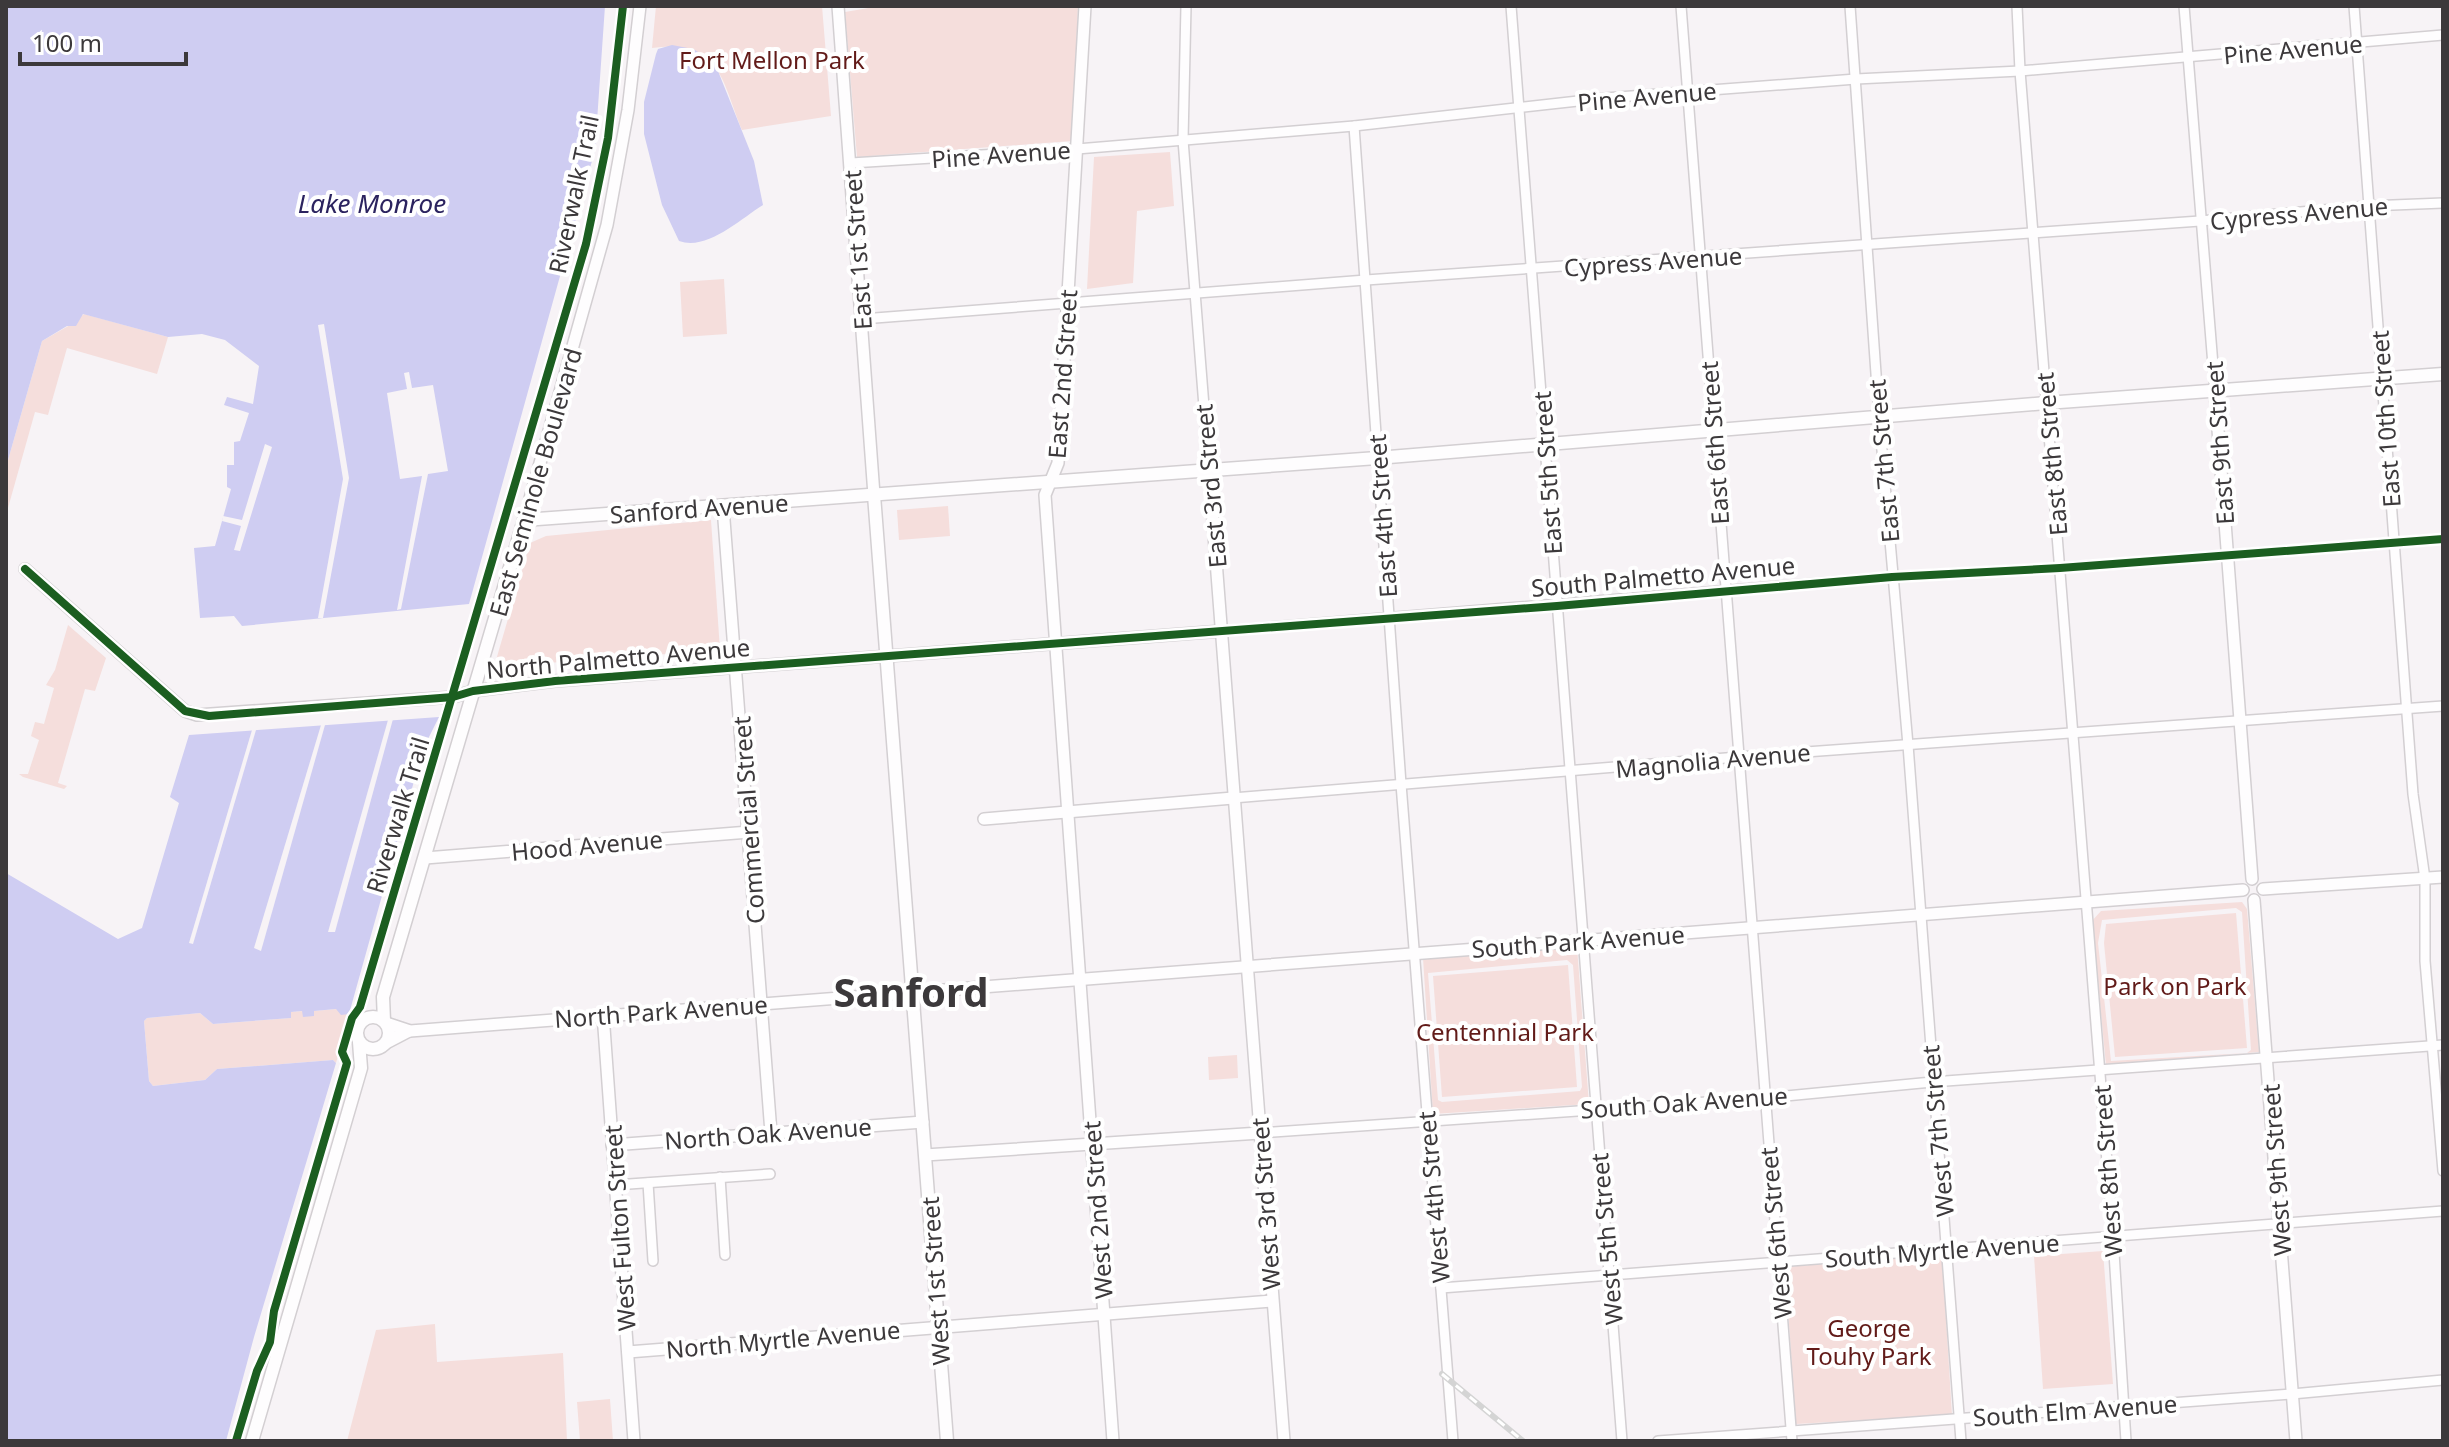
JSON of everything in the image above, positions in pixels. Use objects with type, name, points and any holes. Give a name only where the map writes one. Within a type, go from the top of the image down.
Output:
[{"type":"main road","name":"Sanford Avenue","points":[[524,520],[1050,483],[2443,374]]},
{"type":"main road","name":"West 1st Street","points":[[874,495],[947,1441]]},
{"type":"main road","name":"East Seminole Boulevard","points":[[366,1019],[383,997],[524,520]]},
{"type":"main road","name":"East Seminole Boulevard","points":[[383,997],[385,1022]]},
{"type":"main road","points":[[252,1441],[361,1068],[358,1026],[366,1019],[376,1017],[385,1022],[389,1033],[382,1046],[361,1068]]},
{"type":"main road","points":[[359,1042],[367,1049],[382,1046]]},
{"type":"street","name":"East Seminole Boulevard","points":[[524,520],[607,225],[628,110],[640,6]]},
{"type":"street","name":"East 1st Street","points":[[838,6],[874,495]]},
{"type":"street","name":"East 2nd Street","points":[[1080,979],[1045,495],[1058,463],[1085,6]]},
{"type":"street","name":"East 3rd Street","points":[[1186,6],[1183,140],[1248,966]]},
{"type":"street","name":"East 5th Street","points":[[1511,6],[1583,941]]},
{"type":"street","name":"East 6th Street","points":[[1681,6],[1752,928]]},
{"type":"street","name":"East 7th Street","points":[[1850,6],[1919,916]]},
{"type":"street","name":"East 8th Street","points":[[2017,6],[2086,902]]},
{"type":"street","name":"East 9th Street","points":[[2184,6],[2252,879]]},
{"type":"street","name":"East 10th Street","points":[[2354,6],[2406,709],[2413,794],[2425,879],[2425,961],[2443,1171]]},
{"type":"street","name":"Pine Avenue","points":[[851,163],[1077,149],[1354,126],[1688,91],[2020,71],[2443,35]]},
{"type":"street","name":"East 4th Street","points":[[1354,126],[1416,953]]},
{"type":"street","name":"Cypress Avenue","points":[[862,319],[1867,246],[2368,206],[2443,203]]},
{"type":"street","name":"Commercial Street","points":[[723,507],[771,1133]]},
{"type":"street","name":"South Palmetto Avenue","points":[[887,656],[1557,606],[1892,577],[2060,568],[2443,539]]},
{"type":"street","name":"North Palmetto Avenue","points":[[25,569],[185,711],[197,715],[416,701],[557,681],[887,656]]},
{"type":"street","name":"Magnolia Avenue","points":[[984,819],[1738,757],[2443,706]]},
{"type":"street","name":"Hood Avenue","points":[[425,858],[749,832]]},
{"type":"street","points":[[2263,889],[2443,877]]},
{"type":"street","points":[[2252,879],[2260,882],[2263,889],[2261,896],[2254,900],[2247,897],[2243,890],[2245,883],[2252,879]]},
{"type":"street","name":"South Park Avenue","points":[[912,992],[2243,890]]},
{"type":"street","name":"West 9th Street","points":[[2254,900],[2296,1441]]},
{"type":"street","name":"West 8th Street","points":[[2086,902],[2126,1441]]},
{"type":"street","name":"West 7th Street","points":[[1919,916],[1961,1441]]},
{"type":"street","name":"West 6th Street","points":[[1752,928],[1792,1441]]},
{"type":"street","name":"West 5th Street","points":[[1583,941],[1622,1441]]},
{"type":"street","name":"West 4th Street","points":[[1416,953],[1453,1441]]},
{"type":"street","name":"West 3rd Street","points":[[1248,966],[1284,1441]]},
{"type":"street","name":"West 2nd Street","points":[[1080,979],[1113,1441]]},
{"type":"street","name":"North Park Avenue","points":[[410,1031],[912,992]]},
{"type":"street","name":"West Fulton Street","points":[[603,1014],[634,1441]]},
{"type":"street","points":[[385,1022],[410,1031]]},
{"type":"street","points":[[382,1046],[410,1031]]},
{"type":"street","name":"South Oak Avenue","points":[[925,1155],[1764,1098],[1932,1082],[2443,1045]]},
{"type":"street","name":"North Oak Avenue","points":[[612,1145],[923,1122]]},
{"type":"street","points":[[615,1185],[770,1174]]},
{"type":"street","points":[[720,1177],[725,1255]]},
{"type":"street","points":[[648,1183],[653,1261]]},
{"type":"street","name":"South Myrtle Avenue","points":[[1441,1288],[2281,1226],[2443,1211]]},
{"type":"street","points":[[939,1327],[1272,1301]]},
{"type":"street","name":"North Myrtle Avenue","points":[[628,1352],[939,1327]]},
{"type":"street","name":"South Elm Avenue","points":[[1658,1441],[2443,1380]]},
{"type":"green space","name":"Fort Mellon Park","points":[[656,6],[822,6],[831,116],[742,130],[722,79],[705,56],[675,47],[652,48]]},
{"type":"green space","points":[[880,6],[1078,6],[1072,141],[857,157],[845,12]]},
{"type":"green space","points":[[1170,152],[1174,206],[1137,211],[1133,283],[1087,289],[1094,157]]},
{"type":"green space","points":[[724,279],[727,334],[683,337],[680,282]]},
{"type":"green space","points":[[84,314],[168,337],[157,374],[67,348],[48,415],[35,412],[6,515],[6,467],[42,341]]},
{"type":"green space","points":[[948,506],[950,536],[899,540],[897,510]]},
{"type":"green space","points":[[711,520],[720,650],[494,667],[530,543],[546,536]]},
{"type":"green space","points":[[68,625],[106,658],[95,691],[85,689],[58,783],[67,786],[64,789],[19,774],[28,774],[39,740],[31,736],[35,722],[44,724],[54,688],[46,685],[55,670]]},
{"type":"green space","points":[[2242,902],[2247,909],[2259,1052],[2106,1065],[2092,921],[2101,911]],"holes":[[[2236,908],[2242,912],[2251,1050],[2247,1053],[2111,1061],[2098,943],[2102,920]]]},
{"type":"green space","name":"Park on Park","points":[[2236,913],[2247,1048],[2115,1057],[2104,943],[2106,924]]},
{"type":"green space","points":[[1577,947],[1589,1104],[1433,1114],[1423,958]],"holes":[[[1567,960],[1573,965],[1580,1091],[1438,1100],[1428,973]]]},
{"type":"green space","name":"Centennial Park","points":[[1568,965],[1577,1087],[1442,1097],[1433,976]]},
{"type":"green space","points":[[336,1009],[349,1014],[351,1011],[336,1063],[333,1060],[217,1069],[205,1080],[153,1086],[149,1081],[144,1021],[147,1018],[200,1013],[213,1024],[291,1018],[290,1012],[303,1011],[303,1017],[314,1011]]},
{"type":"green space","points":[[1237,1055],[1238,1078],[1209,1080],[1208,1057]]},
{"type":"green space","points":[[2103,1251],[2113,1384],[2043,1389],[2034,1256]]},
{"type":"green space","name":"George Touhy Park","points":[[1942,1255],[1952,1415],[1796,1424],[1785,1267]]},
{"type":"green space","points":[[435,1324],[437,1362],[563,1353],[567,1441],[347,1441],[376,1330]]},
{"type":"green space","points":[[610,1399],[613,1441],[580,1441],[577,1402]]},
{"type":"water","name":"Lake Monroe","points":[[6,6],[605,6],[595,150],[469,604],[242,626],[234,616],[200,618],[194,548],[215,546],[231,489],[227,487],[227,465],[234,465],[234,442],[240,441],[249,413],[224,405],[227,397],[253,404],[259,366],[225,340],[202,334],[168,337],[83,314],[76,326],[67,326],[42,341],[6,467]]},
{"type":"water","points":[[672,45],[693,49],[714,61],[754,161],[763,205],[701,242],[679,241],[662,205],[644,134],[644,102],[656,54],[658,49]]},
{"type":"water","points":[[439,717],[423,749],[349,1014],[341,1015],[336,1009],[314,1011],[314,1016],[303,1017],[302,1011],[291,1012],[291,1018],[213,1024],[200,1013],[147,1018],[144,1021],[149,1081],[153,1086],[205,1080],[217,1069],[333,1060],[336,1063],[226,1441],[6,1441],[6,873],[118,939],[142,928],[179,803],[170,797],[189,735]]},
{"type":"pier","points":[[324,324],[349,478],[323,618],[318,618],[343,479],[318,325]]},
{"type":"pier","points":[[409,372],[412,388],[433,385],[448,471],[428,474],[401,609],[397,610],[422,476],[400,479],[387,393],[407,389],[404,373]]},
{"type":"pier","points":[[265,444],[272,447],[240,551],[234,550],[241,526],[222,521],[223,516],[242,520]]},
{"type":"pier","points":[[393,719],[335,932],[328,932],[388,720]]},
{"type":"pier","points":[[321,725],[325,725],[261,951],[254,948]]},
{"type":"pier","points":[[252,730],[256,730],[193,944],[189,943]]},
{"type":"railway","points":[[1442,1374],[1523,1441]]},
{"type":"cycle path","name":"Riverwalk Trail","points":[[236,1441],[257,1371],[270,1342],[274,1311],[347,1063],[342,1052],[352,1018],[360,1007],[586,244],[608,138],[623,6]]},
{"type":"cycle path","points":[[25,569],[185,711],[209,716],[453,697],[473,691],[555,681],[1557,606],[1892,577],[2060,568],[2443,539]]},
{"type":"district","name":"Sanford","points":[[911,991]]}]
